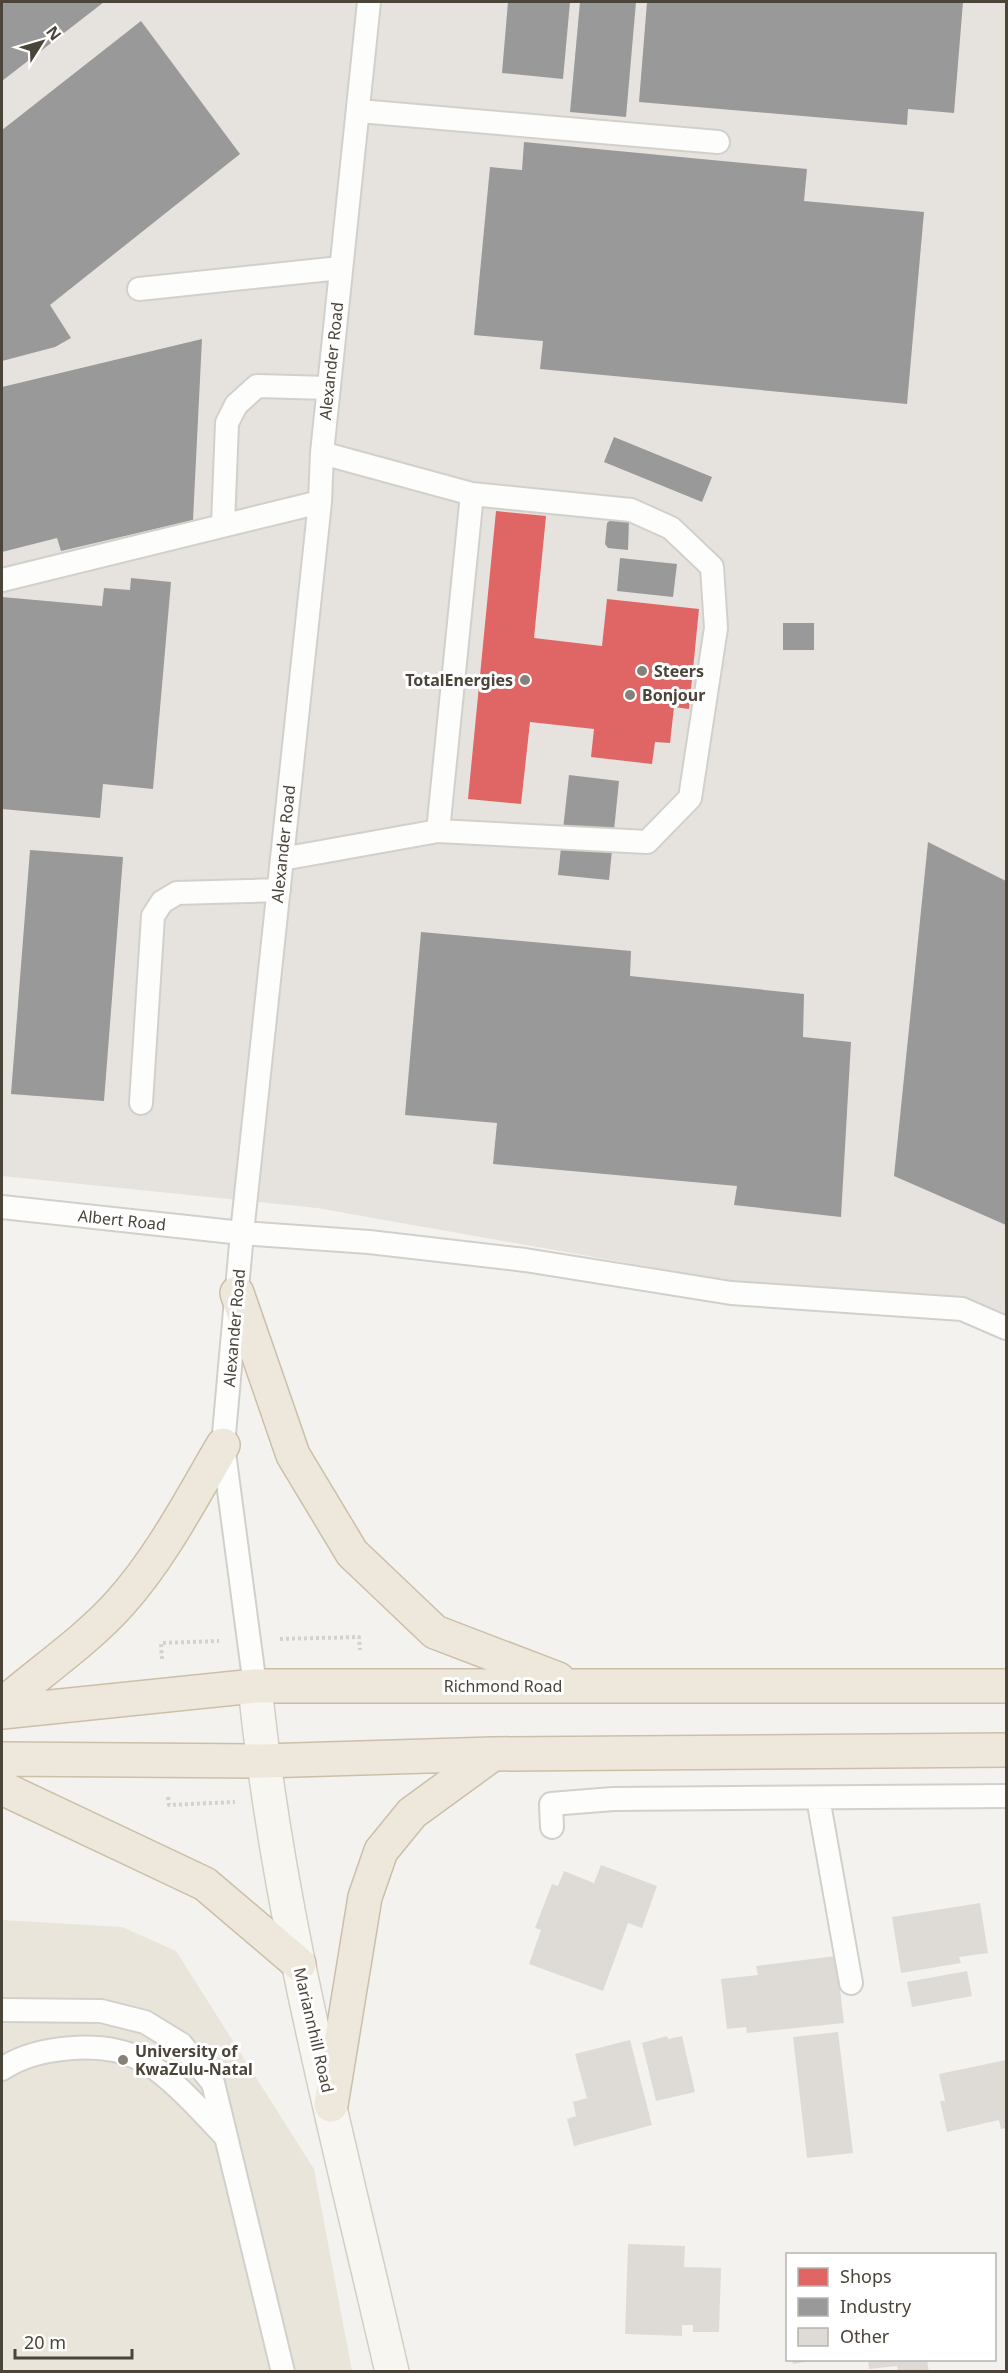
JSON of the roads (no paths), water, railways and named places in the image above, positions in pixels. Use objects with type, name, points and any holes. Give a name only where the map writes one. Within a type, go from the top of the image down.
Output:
[{"type":"highway","points":[[237,1293],[293,1455],[352,1553],[435,1632],[576,1686]]},
{"type":"highway","points":[[2,1705],[89,1634],[120,1603],[157,1558],[224,1445]]},
{"type":"highway","name":"Richmond Road","points":[[2,1712],[255,1686],[1006,1686]]},
{"type":"highway","points":[[2,1759],[262,1761],[494,1754],[1006,1750]]},
{"type":"highway","points":[[331,2105],[366,1897],[381,1851],[412,1813],[494,1754]]},
{"type":"highway","points":[[2,1788],[205,1884],[299,1964]]},
{"type":"street","name":"Mariannhill Road","points":[[255,1686],[262,1761],[299,1964],[392,2372]]},
{"type":"lane","name":"Alexander Road","points":[[255,1686],[224,1445],[242,1233],[320,502],[322,453],[340,268],[359,111],[369,2]]},
{"type":"lane","points":[[359,111],[718,142]]},
{"type":"lane","points":[[139,289],[340,268]]},
{"type":"lane","points":[[223,525],[227,423],[236,405],[258,386],[329,388]]},
{"type":"lane","points":[[282,858],[438,831],[646,842],[690,798],[716,628],[712,567],[671,528],[631,510],[472,494],[322,453]]},
{"type":"lane","points":[[438,831],[472,494]]},
{"type":"lane","points":[[2,580],[320,502]]},
{"type":"lane","points":[[141,1103],[153,916],[162,902],[177,893],[279,890]]},
{"type":"lane","name":"Albert Road","points":[[2,1207],[242,1233],[369,1242],[525,1260],[731,1293],[962,1309],[1006,1315]]},
{"type":"lane","points":[[962,1309],[1006,1328]]},
{"type":"lane","points":[[552,1827],[550,1804],[613,1800],[905,1795],[1006,1796]]},
{"type":"lane","points":[[818,1798],[851,1983]]},
{"type":"lane","points":[[2,2010],[101,2011],[146,2022],[181,2044],[213,2083],[283,2372]]},
{"type":"lane","points":[[2,2068],[57,2049],[108,2048],[141,2059],[169,2081],[227,2138]]},
{"type":"place","name":"Steers","points":[[642,671]]},
{"type":"place","name":"TotalEnergies","points":[[525,680]]},
{"type":"place","name":"Bonjour","points":[[630,695]]},
{"type":"place","name":"University of KwaZulu-Natal","points":[[123,2060]]}]
